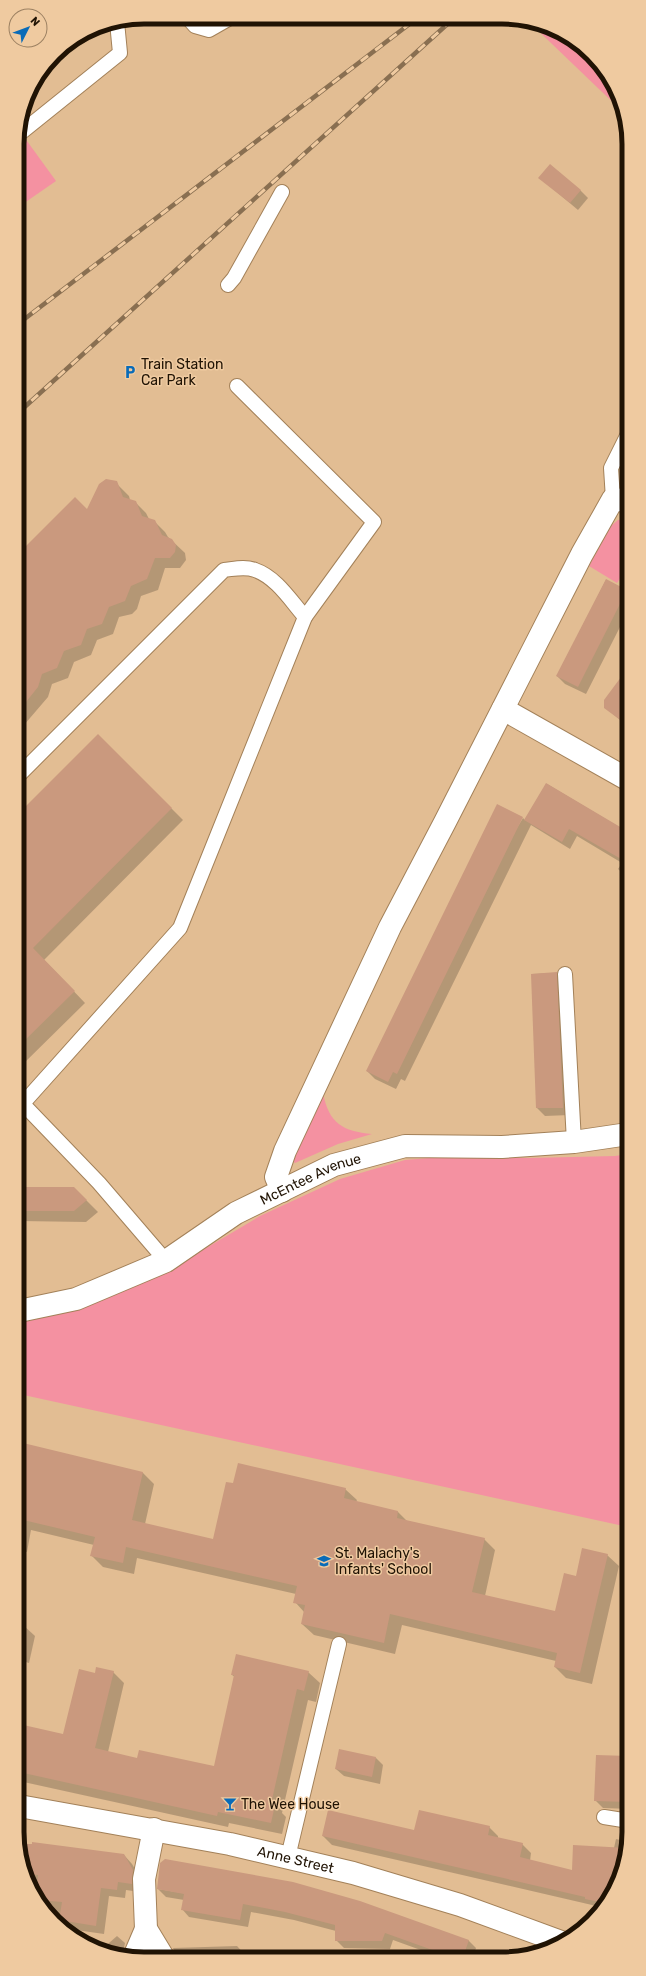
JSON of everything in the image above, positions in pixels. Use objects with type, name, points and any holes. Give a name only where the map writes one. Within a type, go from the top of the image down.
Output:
[{"type":"street","points":[[282,1190],[276,1177],[285,1152],[390,927],[582,554],[620,500]]},
{"type":"street","points":[[503,709],[622,776]]},
{"type":"street","name":"McEntee Avenue","points":[[24,1310],[76,1299],[166,1261],[236,1213],[334,1165],[405,1146],[502,1147],[574,1142],[622,1135]]},
{"type":"street","name":"Anne Street","points":[[24,1807],[154,1829],[288,1857],[353,1873],[460,1905],[555,1940]]},
{"type":"street","points":[[136,1952],[146,1929],[144,1879],[154,1829]]},
{"type":"street","points":[[146,1929],[160,1952]]},
{"type":"lane","points":[[193,24],[195,26],[209,30],[220,24]]},
{"type":"lane","points":[[25,130],[120,53],[117,27]]},
{"type":"lane","points":[[228,285],[234,278],[282,192]]},
{"type":"lane","points":[[24,1104],[180,928],[305,617],[374,522],[237,386]]},
{"type":"lane","points":[[620,500],[611,468],[622,446]]},
{"type":"lane","points":[[24,770],[224,570],[240,568],[255,570],[271,578],[305,617]]},
{"type":"lane","points":[[565,974],[574,1142]]},
{"type":"lane","points":[[24,1110],[99,1183],[166,1261]]},
{"type":"lane","points":[[288,1857],[339,1644]]},
{"type":"lane","points":[[604,1817],[622,1820]]},
{"type":"shaded area","points":[[536,29],[562,40],[587,59],[606,84],[616,105]]},
{"type":"shaded area","points":[[24,137],[56,181],[24,203]]},
{"type":"shaded area","points":[[618,520],[622,520],[622,576],[617,583],[589,566],[611,526]]},
{"type":"shaded area","points":[[323,1093],[329,1112],[333,1119],[345,1128],[372,1134],[338,1144],[295,1163],[290,1158]]},
{"type":"shaded area","points":[[622,1155],[622,1526],[24,1395],[24,1319],[191,1257],[260,1216],[340,1179],[405,1160],[453,1156],[529,1158]]},
{"type":"building","points":[[550,164],[581,190],[570,203],[538,178]]},
{"type":"building","points":[[106,479],[117,481],[123,497],[136,501],[142,516],[155,520],[162,535],[172,539],[176,545],[175,552],[170,558],[155,558],[147,579],[131,586],[125,601],[109,607],[102,624],[87,629],[81,645],[64,651],[57,668],[42,674],[38,687],[24,704],[24,548],[75,497],[87,509],[99,484]]},
{"type":"building","points":[[606,579],[622,587],[622,600],[578,687],[556,676]]},
{"type":"building","points":[[622,676],[622,721],[604,708],[604,700]]},
{"type":"building","points":[[98,734],[172,808],[33,948],[75,991],[24,1041],[24,808]]},
{"type":"building","points":[[546,783],[622,828],[622,860],[569,829],[562,842],[524,820]]},
{"type":"building","points":[[497,804],[523,817],[397,1074],[393,1072],[388,1082],[366,1071]]},
{"type":"building","points":[[557,972],[563,1108],[536,1108],[531,974]]},
{"type":"building","points":[[24,1187],[74,1187],[87,1200],[74,1211],[24,1211]]},
{"type":"building","points":[[24,1443],[143,1472],[132,1520],[213,1539],[226,1482],[233,1483],[238,1463],[346,1488],[344,1498],[398,1511],[397,1518],[485,1538],[472,1592],[555,1611],[564,1573],[576,1576],[582,1548],[608,1554],[580,1673],[554,1667],[557,1653],[390,1614],[384,1643],[301,1624],[305,1605],[293,1603],[297,1586],[126,1547],[123,1563],[90,1556],[95,1537],[24,1520]]},
{"type":"building","points":[[236,1654],[309,1671],[304,1691],[297,1689],[271,1804],[275,1805],[271,1823],[218,1812],[217,1816],[24,1773],[24,1725],[63,1734],[79,1669],[95,1673],[96,1667],[114,1671],[95,1748],[137,1758],[139,1750],[214,1766],[234,1675],[231,1675]]},
{"type":"building","points":[[339,1749],[376,1757],[372,1777],[335,1769]]},
{"type":"building","points":[[596,1755],[622,1756],[622,1802],[594,1801]]},
{"type":"building","points":[[328,1810],[414,1830],[419,1810],[490,1826],[488,1835],[523,1843],[520,1857],[572,1870],[573,1845],[621,1848],[613,1878],[600,1902],[585,1899],[585,1897],[322,1836]]},
{"type":"building","points":[[32,1842],[124,1854],[133,1870],[132,1884],[118,1882],[117,1890],[101,1888],[96,1926],[63,1921],[59,1917],[62,1902],[45,1901],[37,1887],[38,1875],[32,1874],[30,1871],[25,1844],[32,1844]]},
{"type":"building","points":[[165,1859],[293,1882],[360,1901],[469,1940],[465,1952],[438,1952],[385,1933],[382,1941],[335,1941],[335,1925],[285,1912],[243,1904],[240,1920],[181,1910],[184,1894],[157,1889],[160,1863]]},
{"type":"railway","points":[[24,319],[409,24]]},
{"type":"railway","points":[[24,408],[447,24]]},
{"type":"place","name":"Train Station Car Park","points":[[130,372]]},
{"type":"place","name":"St. Malachy's Infants' School","points":[[324,1561]]},
{"type":"place","name":"The Wee House","points":[[230,1804]]}]
